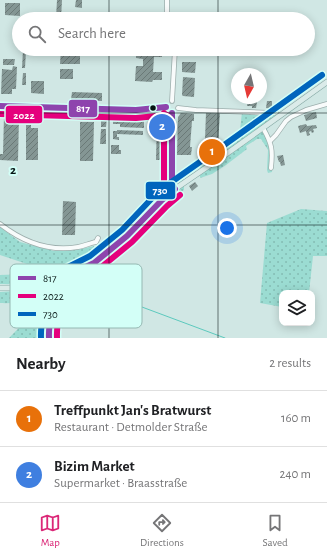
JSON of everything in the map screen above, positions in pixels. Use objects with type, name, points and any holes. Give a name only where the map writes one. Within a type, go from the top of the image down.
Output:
[{"type":"main road","points":[[92,264],[127,236],[162,200],[175,189],[327,82]]},
{"type":"main road","points":[[48,338],[49,328]]},
{"type":"street","points":[[167,0],[167,12]]},
{"type":"street","points":[[172,101],[174,56]]},
{"type":"street","points":[[166,107],[167,103],[172,101]]},
{"type":"street","points":[[172,101],[177,104],[178,108]]},
{"type":"street","points":[[270,141],[286,120],[306,110],[327,104]]},
{"type":"street","points":[[0,106],[136,110],[166,107]]},
{"type":"street","points":[[166,107],[169,112],[172,113]]},
{"type":"street","points":[[172,113],[178,108],[276,112]]},
{"type":"street","points":[[172,113],[172,184],[175,189]]},
{"type":"street","points":[[263,128],[270,141],[273,153],[272,168]]},
{"type":"street","points":[[0,224],[10,232],[40,246],[66,249],[81,247],[96,242],[98,238]]},
{"type":"green space","points":[[242,112],[276,114],[279,118],[266,127],[272,141],[272,172],[268,173],[267,170],[268,150],[261,139],[257,139],[246,146],[247,149],[226,165],[212,174],[200,178],[200,165],[239,140]]},
{"type":"green space","points":[[184,179],[184,190],[160,210],[107,264],[97,264],[127,242],[150,220],[145,214],[174,186]]},
{"type":"green space","points":[[301,209],[327,211],[327,256],[313,256],[309,290],[279,290],[279,306],[260,303],[267,223]]},
{"type":"green space","points":[[0,227],[20,242],[54,251],[76,250],[94,246],[95,251],[106,250],[85,264],[27,264],[0,255]]},
{"type":"green space","points":[[0,275],[10,275],[10,284],[0,284]]},
{"type":"green space","points":[[10,291],[10,303],[0,303],[0,292]]},
{"type":"green space","points":[[19,328],[59,328],[58,338],[9,338]]},
{"type":"building","points":[[57,0],[62,0],[61,12],[56,12]]},
{"type":"building","points":[[76,0],[82,0],[82,8],[75,7]]},
{"type":"building","points":[[5,3],[20,3],[20,12],[12,12],[12,15],[5,15]]},
{"type":"building","points":[[23,56],[26,56],[25,68],[22,68]]},
{"type":"building","points":[[61,56],[80,56],[80,64],[60,64]]},
{"type":"building","points":[[136,56],[162,56],[154,57],[153,72],[162,72],[162,80],[153,80],[152,82],[135,81],[136,66],[143,66],[143,59],[136,58]]},
{"type":"building","points":[[3,59],[15,59],[14,65],[3,65]]},
{"type":"building","points":[[182,62],[196,62],[195,73],[182,72]]},
{"type":"building","points":[[13,66],[17,67],[16,89],[12,89],[12,94],[1,94],[2,69],[12,70]]},
{"type":"building","points":[[60,69],[73,69],[73,79],[60,79]]},
{"type":"building","points":[[23,73],[26,73],[26,85],[22,85]]},
{"type":"building","points":[[183,77],[195,78],[194,97],[182,95]]},
{"type":"building","points":[[31,81],[44,81],[44,94],[31,93]]},
{"type":"building","points":[[72,92],[102,93],[102,101],[71,100]]},
{"type":"building","points":[[267,101],[272,101],[272,109],[266,108]]},
{"type":"building","points":[[247,104],[257,104],[256,108],[247,106]]},
{"type":"building","points":[[206,112],[220,113],[218,143],[213,148],[205,140]]},
{"type":"building","points":[[316,112],[317,118],[306,121],[304,115]]},
{"type":"building","points":[[181,113],[194,114],[190,147],[192,147],[191,155],[177,155],[178,117]]},
{"type":"building","points":[[4,116],[19,117],[18,161],[0,160],[0,154],[3,154]]},
{"type":"building","points":[[101,118],[107,118],[106,127],[101,127]]},
{"type":"building","points":[[157,119],[162,119],[162,122],[167,122],[166,163],[162,163],[162,160],[156,160]]},
{"type":"building","points":[[113,120],[144,120],[144,128],[120,127],[120,124],[113,124]]},
{"type":"building","points":[[80,122],[94,122],[93,161],[80,161]]},
{"type":"building","points":[[306,124],[307,126],[316,125],[317,128],[313,129],[314,132],[312,133],[311,131],[309,132],[310,135],[307,136],[306,131],[300,133],[298,126]]},
{"type":"building","points":[[26,125],[31,125],[31,128],[38,128],[38,160],[26,160]]},
{"type":"building","points":[[101,129],[106,129],[106,144],[100,144]]},
{"type":"building","points":[[113,131],[143,131],[143,135],[117,134],[119,140],[113,139]]},
{"type":"building","points":[[111,145],[119,145],[121,154],[111,154]]},
{"type":"building","points":[[283,155],[285,165],[281,166],[277,156]]},
{"type":"building","points":[[195,182],[198,186],[192,191],[189,186]]},
{"type":"building","points":[[63,201],[76,202],[75,235],[62,235]]},
{"type":"waterway","points":[[142,307],[225,338]]},
{"type":"transit line","name":"730","points":[[74,264],[90,256],[122,230],[156,194],[170,183],[322,75]]},
{"type":"transit line","name":"817","points":[[0,106],[136,110],[166,107]]},
{"type":"transit line","name":"2022","points":[[164,113],[164,185],[168,193]]},
{"type":"transit line","name":"817","points":[[172,113],[172,184],[175,189]]},
{"type":"transit line","name":"2022","points":[[0,114],[136,118],[167,115]]},
{"type":"transit line","name":"817","points":[[92,264],[127,236],[162,200],[175,189]]},
{"type":"transit line","name":"2022","points":[[105,264],[132,242],[167,206],[180,195]]},
{"type":"transit line","name":"730","points":[[41,328],[41,338]]},
{"type":"transit line","name":"817","points":[[49,328],[49,338]]},
{"type":"transit line","name":"2022","points":[[57,328],[57,338]]},
{"type":"place","name":"Bizim Market","points":[[162,127]]},
{"type":"place","name":"Treffpunkt Jan's Bratwurst","points":[[212,152]]}]
